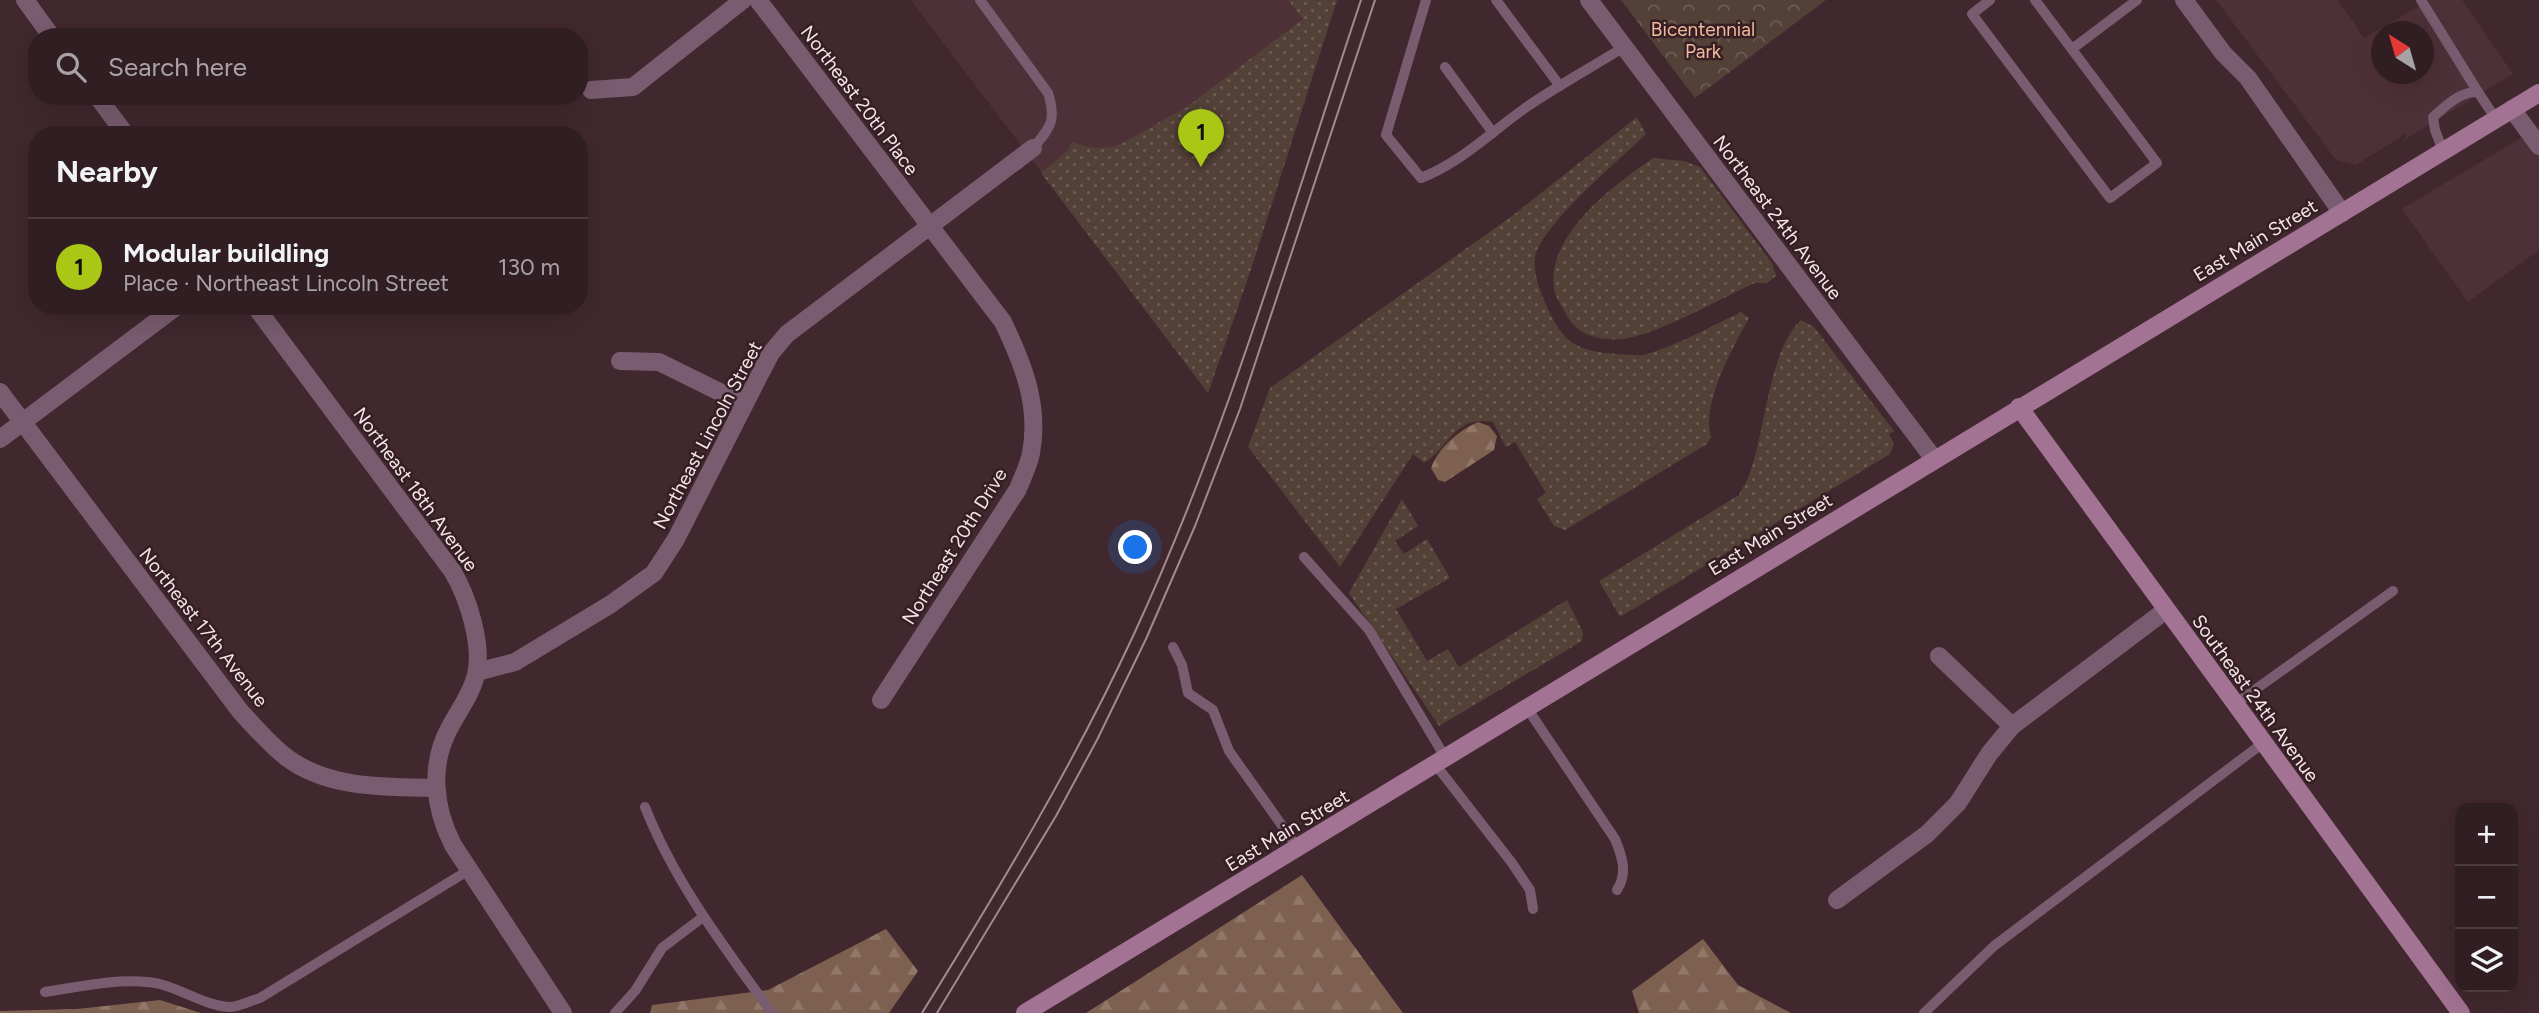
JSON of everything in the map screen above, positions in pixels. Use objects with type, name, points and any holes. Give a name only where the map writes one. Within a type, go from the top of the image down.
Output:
[{"type":"main road","name":"East Main Street","points":[[1025,1013],[2539,93]]},
{"type":"main road","name":"Southeast 24th Avenue","points":[[2019,407],[2461,1013]]},
{"type":"street","points":[[25,0],[45,28]]},
{"type":"street","points":[[591,90],[633,86],[743,0]]},
{"type":"street","name":"Northeast 20th Place","points":[[758,0],[929,226]]},
{"type":"street","name":"Northeast 24th Avenue","points":[[1589,0],[1934,459]]},
{"type":"street","points":[[2184,0],[2223,53],[2248,78],[2342,213]]},
{"type":"street","points":[[104,105],[119,126]]},
{"type":"street","points":[[2512,110],[2539,146]]},
{"type":"street","name":"Northeast Lincoln Street","points":[[477,673],[514,662],[611,604],[654,573],[677,539],[771,354],[787,334],[1034,149]]},
{"type":"street","name":"Northeast 20th Drive","points":[[881,700],[1017,489],[1031,454],[1034,408],[1023,365],[1003,322],[929,226]]},
{"type":"street","points":[[0,439],[165,315]]},
{"type":"street","name":"Northeast 18th Avenue","points":[[262,315],[453,572],[465,593],[471,618],[477,673]]},
{"type":"street","points":[[620,361],[659,362],[744,404]]},
{"type":"street","name":"Northeast 17th Avenue","points":[[0,392],[240,711],[270,743],[306,770],[340,780],[372,787],[436,788]]},
{"type":"street","points":[[1837,900],[1927,834],[1958,803],[1989,754],[2012,726],[2166,610]]},
{"type":"street","points":[[1939,656],[2012,726]]},
{"type":"street","points":[[477,673],[441,747],[436,767],[438,806],[444,826],[469,870],[563,1013]]},
{"type":"lane","points":[[980,0],[1048,93],[1054,109],[1049,130],[1034,149]]},
{"type":"lane","points":[[1426,0],[1386,135],[1421,178],[1443,169],[1528,106],[1625,47]]},
{"type":"lane","points":[[1496,0],[1560,86]]},
{"type":"lane","points":[[1990,0],[1972,14],[2110,198],[2157,163],[2035,0]]},
{"type":"lane","points":[[2072,49],[2137,0]]},
{"type":"lane","points":[[2421,0],[2496,119]]},
{"type":"lane","points":[[1445,67],[1493,133]]},
{"type":"lane","points":[[2443,151],[2433,117],[2468,92],[2478,92]]},
{"type":"lane","points":[[1304,557],[1369,630],[1440,761],[1530,890],[1533,909]]},
{"type":"lane","points":[[2235,704],[2393,591]]},
{"type":"lane","points":[[1173,647],[1182,665],[1188,693],[1213,710],[1229,751],[1298,848]]},
{"type":"lane","points":[[1527,708],[1615,839],[1623,858],[1623,879],[1617,890]]},
{"type":"lane","points":[[1924,1013],[1994,946],[2263,743]]},
{"type":"lane","points":[[645,807],[659,843],[703,917],[772,1013]]},
{"type":"lane","points":[[45,992],[109,983],[146,982],[166,985],[212,1004],[231,1007],[260,998],[469,870]]},
{"type":"lane","points":[[615,1013],[635,991],[662,948],[703,917]]},
{"type":"shaded area","points":[[911,0],[1337,0],[1250,272],[1208,393]]},
{"type":"shaded area","points":[[2216,0],[2338,0],[2364,38],[2371,34],[2371,84],[2434,84],[2434,21],[2393,21],[2429,0],[2462,0],[2513,74],[2404,140],[2407,133],[2356,165],[2336,160]]},
{"type":"shaded area","points":[[2539,127],[2539,250],[2468,302],[2402,209]]},
{"type":"green space","points":[[1288,0],[1337,0],[1250,272],[1208,393],[1041,173],[1068,150],[1072,142],[1099,148],[1113,147],[1188,106],[1303,19]]},
{"type":"green space","name":"Bicentennial Park","points":[[1621,0],[1826,0],[1695,98]]},
{"type":"green space","points":[[1637,117],[1646,134],[1557,220],[1537,250],[1537,279],[1553,319],[1566,337],[1581,347],[1602,353],[1643,355],[1680,342],[1741,312],[1749,318],[1714,392],[1709,423],[1711,437],[1707,444],[1565,530],[1554,526],[1537,499],[1546,493],[1515,442],[1506,447],[1493,422],[1470,423],[1461,427],[1424,463],[1413,454],[1340,567],[1248,447],[1270,388],[1512,216]]},
{"type":"green space","points":[[1653,158],[1684,161],[1700,167],[1772,263],[1776,276],[1767,283],[1755,283],[1653,331],[1622,339],[1591,336],[1572,323],[1556,296],[1554,272],[1559,252],[1584,215],[1601,198]]},
{"type":"green space","points":[[1801,320],[1814,327],[1894,431],[1889,434],[1894,444],[1890,454],[1620,617],[1599,581],[1739,495],[1755,457],[1781,351]]},
{"type":"green space","points":[[1478,422],[1489,426],[1497,436],[1494,450],[1445,482],[1438,480],[1431,468],[1439,453],[1456,435]]},
{"type":"green space","points":[[1402,499],[1418,526],[1395,541],[1404,554],[1427,539],[1450,578],[1396,609],[1427,661],[1448,649],[1459,667],[1567,600],[1583,632],[1582,641],[1439,726],[1349,593]]},
{"type":"green space","points":[[1302,875],[1403,1013],[1086,1013]]},
{"type":"green space","points":[[886,929],[918,971],[889,1013],[650,1013],[652,1005],[768,990]]},
{"type":"green space","points":[[1703,939],[1738,985],[1791,1013],[1639,1013],[1632,991]]},
{"type":"green space","points":[[160,1000],[201,1013],[0,1013],[77,1009]]},
{"type":"tram line","points":[[922,1013],[1006,874],[1086,732],[1168,557],[1256,321],[1361,0]]},
{"type":"tram line","points":[[937,1013],[1056,816],[1097,740],[1146,639],[1195,526],[1240,409],[1375,0]]},
{"type":"place","name":"Modular buildling","points":[[1201,167]]}]
